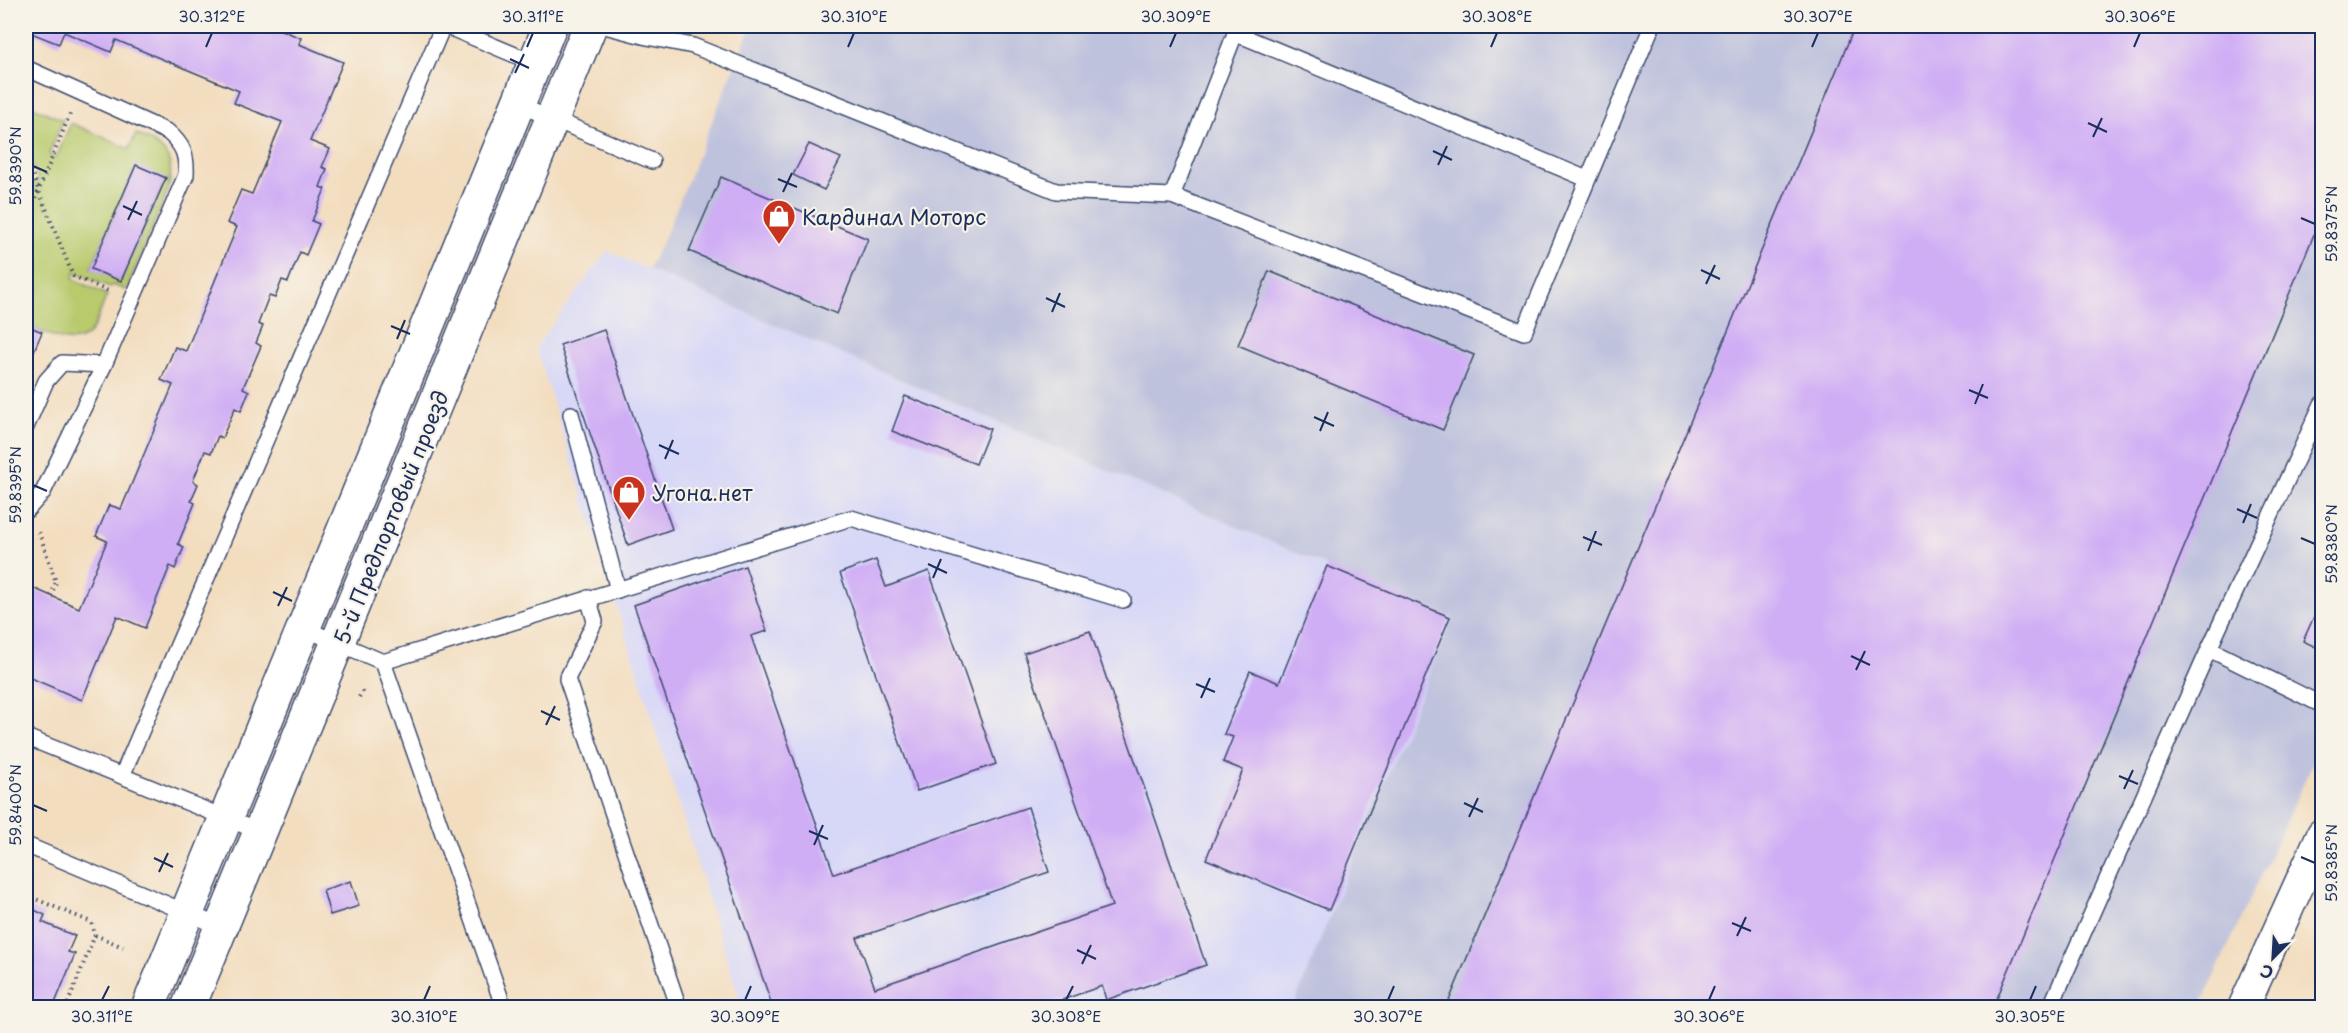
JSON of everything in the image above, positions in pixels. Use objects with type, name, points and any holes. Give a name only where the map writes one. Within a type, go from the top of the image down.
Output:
[{"type":"street","name":"5-й Предпортовый проезд","points":[[148,1008],[550,26]]},
{"type":"street","name":"5-й Предпортовый проезд","points":[[188,1008],[590,26]]},
{"type":"street","points":[[2243,1008],[2322,834]]},
{"type":"lane","points":[[122,776],[444,26],[534,63]]},
{"type":"lane","points":[[605,26],[693,46],[1056,191],[1172,196],[1524,332],[1652,26]]},
{"type":"lane","points":[[1172,196],[1237,29],[1587,179]]},
{"type":"lane","points":[[26,68],[168,132],[184,149],[187,162],[186,175],[104,365],[43,492],[26,510]]},
{"type":"lane","points":[[518,104],[652,161]]},
{"type":"lane","points":[[26,427],[46,381],[62,363],[104,365]]},
{"type":"lane","points":[[2050,1008],[2209,649],[2322,404]]},
{"type":"lane","points":[[571,414],[618,590]]},
{"type":"lane","points":[[303,628],[383,662],[851,518],[1123,600]]},
{"type":"lane","points":[[588,598],[595,621],[567,680],[679,1008]]},
{"type":"lane","points":[[2209,649],[2322,705]]},
{"type":"lane","points":[[383,662],[504,1008]]},
{"type":"lane","points":[[26,736],[260,832]]},
{"type":"lane","points":[[26,845],[221,927]]},
{"type":"path","points":[[26,221],[67,122]]},
{"type":"path","points":[[26,159],[72,276],[131,302]]},
{"type":"path","points":[[26,510],[39,531],[56,582],[51,596]]},
{"type":"path","points":[[26,895],[91,922],[95,935],[66,1008]]},
{"type":"path","points":[[95,935],[123,947]]},
{"type":"path","points":[[380,1008],[386,1006],[386,1008]]},
{"type":"shaded area","points":[[751,26],[2322,26],[2322,743],[2200,1007],[1293,1007],[1452,617],[1327,566],[648,269],[664,239]]},
{"type":"shaded area","points":[[607,251],[1327,566],[1456,619],[1295,1007],[742,1007],[536,347]]},
{"type":"green space","points":[[26,104],[63,120],[49,154],[56,158],[71,123],[129,149],[136,134],[155,143],[169,162],[171,170],[168,190],[126,290],[113,285],[110,287],[75,272],[73,279],[107,295],[92,330],[85,337],[77,340],[60,339],[26,324],[26,168],[33,187],[38,179],[26,149]],"holes":[[[136,166],[166,179],[121,281],[91,268]]]},
{"type":"building","points":[[29,26],[257,26],[266,29],[271,26],[301,38],[299,44],[343,62],[310,141],[330,149],[322,167],[327,169],[320,187],[325,189],[312,221],[319,224],[306,255],[300,252],[288,282],[282,280],[275,298],[269,296],[258,324],[263,326],[256,343],[261,346],[243,388],[249,391],[241,411],[235,408],[222,438],[218,436],[211,453],[205,451],[193,481],[198,484],[191,501],[195,503],[178,544],[184,547],[175,569],[170,566],[145,628],[117,616],[82,700],[26,676],[26,585],[79,608],[107,541],[96,536],[109,505],[121,509],[173,385],[161,380],[175,347],[186,351],[237,227],[227,223],[241,190],[252,194],[282,122],[234,103],[239,91],[116,40],[111,52],[64,32],[59,44],[26,31]]},
{"type":"building","points":[[1855,26],[2322,26],[2322,215],[1993,1008],[1446,1008]]},
{"type":"building","points":[[809,144],[841,158],[824,190],[793,175]]},
{"type":"building","points":[[136,165],[166,178],[121,281],[91,269]]},
{"type":"building","name":"Кардинал Моторс","points":[[721,177],[868,239],[837,314],[689,251]]},
{"type":"building","points":[[1269,271],[1474,355],[1443,430],[1238,345]]},
{"type":"building","points":[[26,325],[42,332],[26,370]]},
{"type":"building","points":[[604,330],[672,529],[628,545],[560,345]]},
{"type":"building","points":[[905,396],[990,429],[976,464],[892,431]]},
{"type":"building","points":[[876,560],[886,587],[929,571],[996,764],[917,791],[840,573]]},
{"type":"building","points":[[745,566],[767,631],[751,636],[834,874],[1028,807],[1049,872],[857,938],[875,988],[1112,906],[1024,653],[1090,631],[1206,965],[1106,1000],[1102,986],[1039,1008],[773,1008],[634,605]]},
{"type":"building","points":[[1327,566],[1450,617],[1329,910],[1206,859],[1243,770],[1223,762],[1233,737],[1224,734],[1250,671],[1279,683]]},
{"type":"building","points":[[2322,599],[2322,650],[2303,641]]},
{"type":"building","points":[[351,881],[359,906],[330,915],[323,890]]},
{"type":"building","points":[[26,906],[45,915],[42,922],[75,936],[68,952],[75,954],[53,1008],[26,1008]]},
{"type":"place","name":"Кардинал Моторс","points":[[779,245]]},
{"type":"place","name":"Угона.нет","points":[[629,521]]}]
